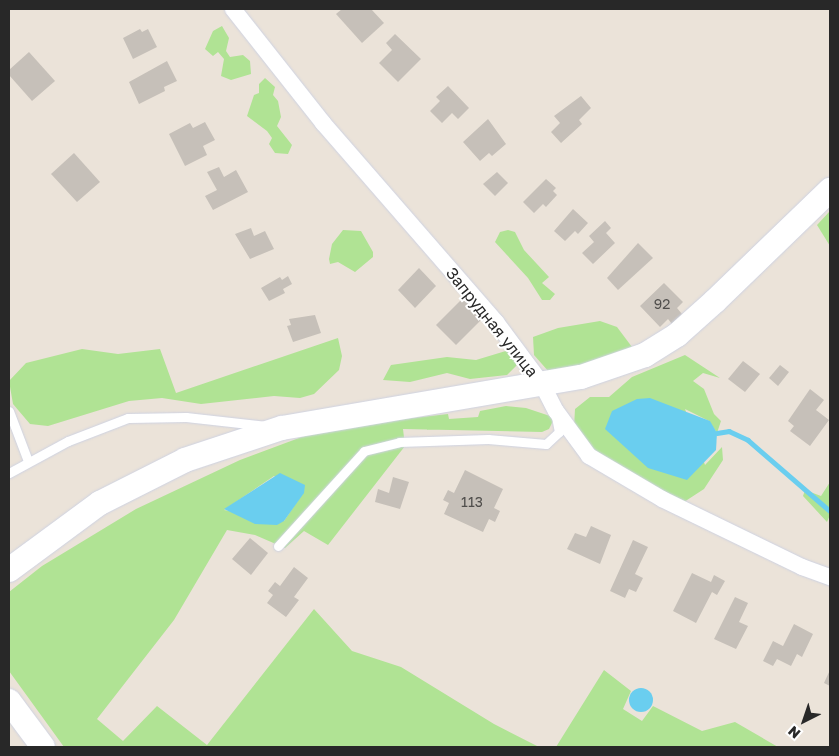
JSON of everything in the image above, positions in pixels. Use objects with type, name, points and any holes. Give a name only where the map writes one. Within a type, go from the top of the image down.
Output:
[{"type":"main road","points":[[9,570],[100,503],[186,460],[282,428],[542,384],[613,368],[661,347],[716,301],[830,190]]},
{"type":"main road","points":[[9,701],[44,747]]},
{"type":"street","name":"Запрудная улица","points":[[233,9],[323,123],[496,322],[542,384],[556,411],[589,456],[662,499],[802,567],[830,577]]},
{"type":"lane","points":[[9,411],[28,462]]},
{"type":"lane","points":[[278,546],[364,450],[400,442],[488,439],[546,444],[559,432],[556,411]]},
{"type":"lane","points":[[9,473],[28,462],[128,418],[186,417],[282,428]]},
{"type":"green space","points":[[222,26],[229,38],[226,51],[230,57],[243,55],[250,61],[251,74],[231,80],[221,76],[224,59],[218,52],[213,56],[205,49],[213,31]]},
{"type":"green space","points":[[265,78],[275,87],[273,95],[278,101],[281,117],[277,126],[292,145],[288,154],[275,153],[269,144],[272,138],[267,131],[247,116],[254,95],[259,93],[259,84]]},
{"type":"green space","points":[[830,211],[830,246],[817,225]]},
{"type":"green space","points":[[343,230],[361,231],[373,252],[373,257],[355,272],[338,262],[330,264],[332,244]]},
{"type":"green space","points":[[508,230],[515,232],[524,250],[549,277],[542,283],[555,294],[550,300],[542,300],[528,278],[495,242],[500,232]]},
{"type":"green space","points":[[600,321],[617,327],[632,347],[590,367],[549,372],[534,355],[533,337],[558,328]]},
{"type":"green space","points":[[338,338],[342,356],[339,370],[314,394],[300,398],[274,396],[201,404],[162,398],[129,401],[48,426],[30,424],[13,404],[9,381],[26,363],[82,349],[118,354],[160,349],[176,393]]},
{"type":"green space","points":[[509,350],[517,355],[517,365],[507,375],[470,379],[447,373],[410,382],[383,380],[391,365],[447,357],[476,360]]},
{"type":"green space","points":[[685,355],[720,378],[703,373],[693,381],[704,389],[714,414],[721,421],[717,433],[709,421],[685,409],[705,465],[722,447],[723,460],[704,489],[684,502],[611,464],[585,442],[574,427],[575,409],[590,397],[609,397],[632,377]]},
{"type":"green space","points":[[506,406],[526,408],[550,416],[553,421],[549,429],[542,432],[403,429],[405,446],[328,545],[304,531],[285,548],[255,535],[227,530],[174,620],[97,719],[123,741],[157,706],[207,745],[314,609],[352,651],[401,667],[494,724],[539,747],[64,747],[9,671],[9,592],[42,566],[136,509],[240,460],[307,435],[350,425],[448,414],[449,419],[478,417],[480,411]],"holes":[[[274,476],[303,493],[284,521],[224,510]]]},
{"type":"green space","points":[[830,482],[830,515],[827,522],[803,496],[805,490],[821,496]]},
{"type":"green space","points":[[604,670],[631,691],[623,709],[642,721],[653,706],[702,731],[735,722],[778,747],[556,747]]},
{"type":"water","points":[[650,398],[710,421],[717,433],[716,450],[687,480],[648,468],[605,429],[612,411],[637,399]]},
{"type":"water","points":[[280,473],[305,485],[304,493],[284,521],[277,525],[255,524],[224,509]]},
{"type":"water","points":[[641,688],[650,691],[653,700],[650,709],[641,712],[632,709],[629,700],[632,691]]},
{"type":"building","points":[[342,9],[371,9],[384,23],[362,43],[336,14]]},
{"type":"building","points":[[140,29],[142,32],[148,29],[157,47],[133,59],[123,38]]},
{"type":"building","points":[[395,34],[421,59],[398,82],[379,63],[392,50],[386,43]]},
{"type":"building","points":[[29,52],[55,81],[32,101],[9,75],[9,70]]},
{"type":"building","points":[[167,61],[177,81],[164,87],[165,91],[139,104],[129,82]]},
{"type":"building","points":[[448,86],[469,108],[458,119],[452,113],[442,123],[430,111],[440,101],[436,97]]},
{"type":"building","points":[[581,96],[591,108],[579,120],[582,124],[561,143],[551,132],[560,123],[554,116]]},
{"type":"building","points":[[488,119],[506,144],[492,156],[489,153],[480,161],[463,142]]},
{"type":"building","points":[[205,122],[215,140],[203,146],[207,155],[185,166],[169,134],[190,123],[193,128]]},
{"type":"building","points":[[74,153],[100,182],[77,202],[51,174]]},
{"type":"building","points":[[219,167],[224,177],[236,170],[248,192],[213,210],[205,196],[217,190],[207,172]]},
{"type":"building","points":[[497,172],[508,183],[495,196],[483,184]]},
{"type":"building","points":[[546,179],[556,188],[553,191],[557,195],[546,207],[543,204],[534,213],[523,202]]},
{"type":"building","points":[[573,209],[588,223],[578,234],[575,231],[565,241],[554,231]]},
{"type":"building","points":[[605,221],[611,228],[606,233],[615,243],[593,264],[582,253],[594,242],[589,236]]},
{"type":"building","points":[[251,228],[254,236],[265,231],[274,249],[250,259],[235,234]]},
{"type":"building","points":[[638,243],[653,258],[618,290],[607,278]]},
{"type":"building","points":[[419,268],[436,286],[415,308],[398,290]]},
{"type":"building","points":[[288,276],[292,284],[283,289],[285,293],[269,301],[261,288],[280,277],[282,280]]},
{"type":"building","points":[[664,283],[683,302],[677,308],[682,314],[672,324],[668,319],[660,327],[640,306]]},
{"type":"building","points":[[464,297],[483,318],[456,345],[436,325]]},
{"type":"building","points":[[315,315],[321,333],[293,342],[287,326],[291,325],[289,319]]},
{"type":"building","points":[[743,361],[760,374],[745,392],[728,379]]},
{"type":"building","points":[[780,365],[789,372],[778,386],[769,378]]},
{"type":"building","points":[[810,389],[824,400],[816,410],[829,420],[810,446],[790,431],[794,426],[788,421]]},
{"type":"building","points":[[465,470],[503,489],[494,508],[500,511],[495,522],[489,519],[483,532],[444,514],[449,503],[443,500],[448,490],[454,493]]},
{"type":"building","points":[[393,477],[409,482],[400,509],[375,502],[378,489],[389,493]]},
{"type":"building","points":[[591,526],[611,535],[600,564],[567,549],[575,533],[586,537]]},
{"type":"building","points":[[250,538],[268,553],[251,575],[232,559]]},
{"type":"building","points":[[633,540],[648,547],[635,574],[643,578],[636,592],[629,589],[625,598],[610,591]]},
{"type":"building","points":[[294,567],[308,578],[294,597],[299,600],[286,617],[267,603],[273,595],[268,591],[275,582],[280,586]]},
{"type":"building","points":[[692,573],[711,582],[714,575],[725,581],[717,595],[712,592],[696,623],[673,611]]},
{"type":"building","points":[[735,597],[748,603],[739,622],[748,626],[736,649],[714,639]]},
{"type":"building","points":[[794,624],[813,634],[802,657],[797,654],[791,666],[777,659],[773,666],[763,661],[773,641],[783,646]]},
{"type":"building","points":[[830,670],[830,686],[824,683]]},
{"type":"waterway","points":[[717,433],[729,431],[748,440],[830,511]]}]
